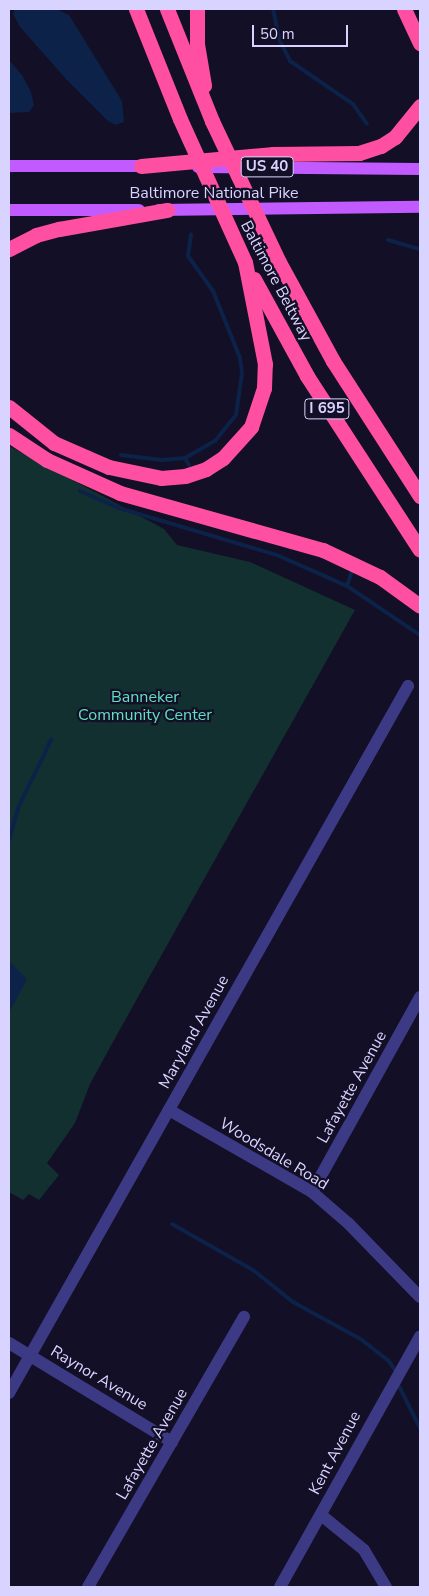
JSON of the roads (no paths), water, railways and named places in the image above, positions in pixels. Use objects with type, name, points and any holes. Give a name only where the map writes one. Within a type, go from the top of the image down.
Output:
[{"type":"highway","name":"Baltimore Beltway","points":[[136,9],[180,119],[245,262],[307,376],[420,550]]},
{"type":"highway","name":"Baltimore Beltway","points":[[167,9],[210,115],[280,262],[333,361],[420,496]]},
{"type":"highway","points":[[197,9],[197,44],[210,115]]},
{"type":"highway","points":[[404,9],[420,43]]},
{"type":"highway","points":[[141,166],[273,154],[359,153],[381,146],[395,137],[420,106]]},
{"type":"highway","points":[[9,249],[36,235],[59,229],[167,210]]},
{"type":"highway","points":[[9,407],[54,442],[109,467],[161,478],[184,476],[206,469],[224,458],[251,427],[264,388],[265,364],[245,262]]},
{"type":"highway","points":[[9,435],[47,460],[120,493],[324,550],[380,577],[420,606]]},
{"type":"main road","name":"Baltimore National Pike","points":[[9,166],[420,169]]},
{"type":"main road","name":"Baltimore National Pike","points":[[9,210],[420,207]]},
{"type":"street","name":"Maryland Avenue","points":[[9,1393],[408,686]]},
{"type":"street","name":"Lafayette Avenue","points":[[312,1192],[420,997]]},
{"type":"street","name":"Woodsdale Road","points":[[169,1110],[312,1192],[349,1224],[420,1297]]},
{"type":"street","name":"Lafayette Avenue","points":[[88,1587],[244,1317]]},
{"type":"street","name":"Kent Avenue","points":[[280,1587],[420,1336]]},
{"type":"street","name":"Raynor Avenue","points":[[9,1343],[172,1442]]},
{"type":"street","points":[[321,1515],[364,1550],[386,1587]]},
{"type":"water","points":[[15,9],[56,9],[69,15],[122,101],[124,122],[116,125],[108,121],[66,79],[20,27],[13,14]]},
{"type":"water","points":[[9,60],[22,75],[31,92],[34,105],[29,112],[9,113]]},
{"type":"water","points":[[9,961],[27,979],[9,1013]]},
{"type":"waterway","points":[[273,9],[280,41],[290,61],[353,104],[367,124]]},
{"type":"waterway","points":[[121,455],[162,460],[185,458],[215,441],[236,415],[242,373],[240,358],[213,291],[188,256],[191,234]]},
{"type":"waterway","points":[[388,240],[420,249]]},
{"type":"waterway","points":[[185,458],[189,465]]},
{"type":"waterway","points":[[80,491],[119,508],[277,555],[347,586],[420,635]]},
{"type":"waterway","points":[[347,586],[352,571]]},
{"type":"waterway","points":[[9,840],[18,808],[51,740]]},
{"type":"waterway","points":[[172,1224],[253,1270],[293,1302],[362,1340],[388,1360],[395,1370]]},
{"type":"waterway","points":[[399,1386],[420,1428]]},
{"type":"park label","name":"Banneker Community Center","points":[[145,706]]}]
